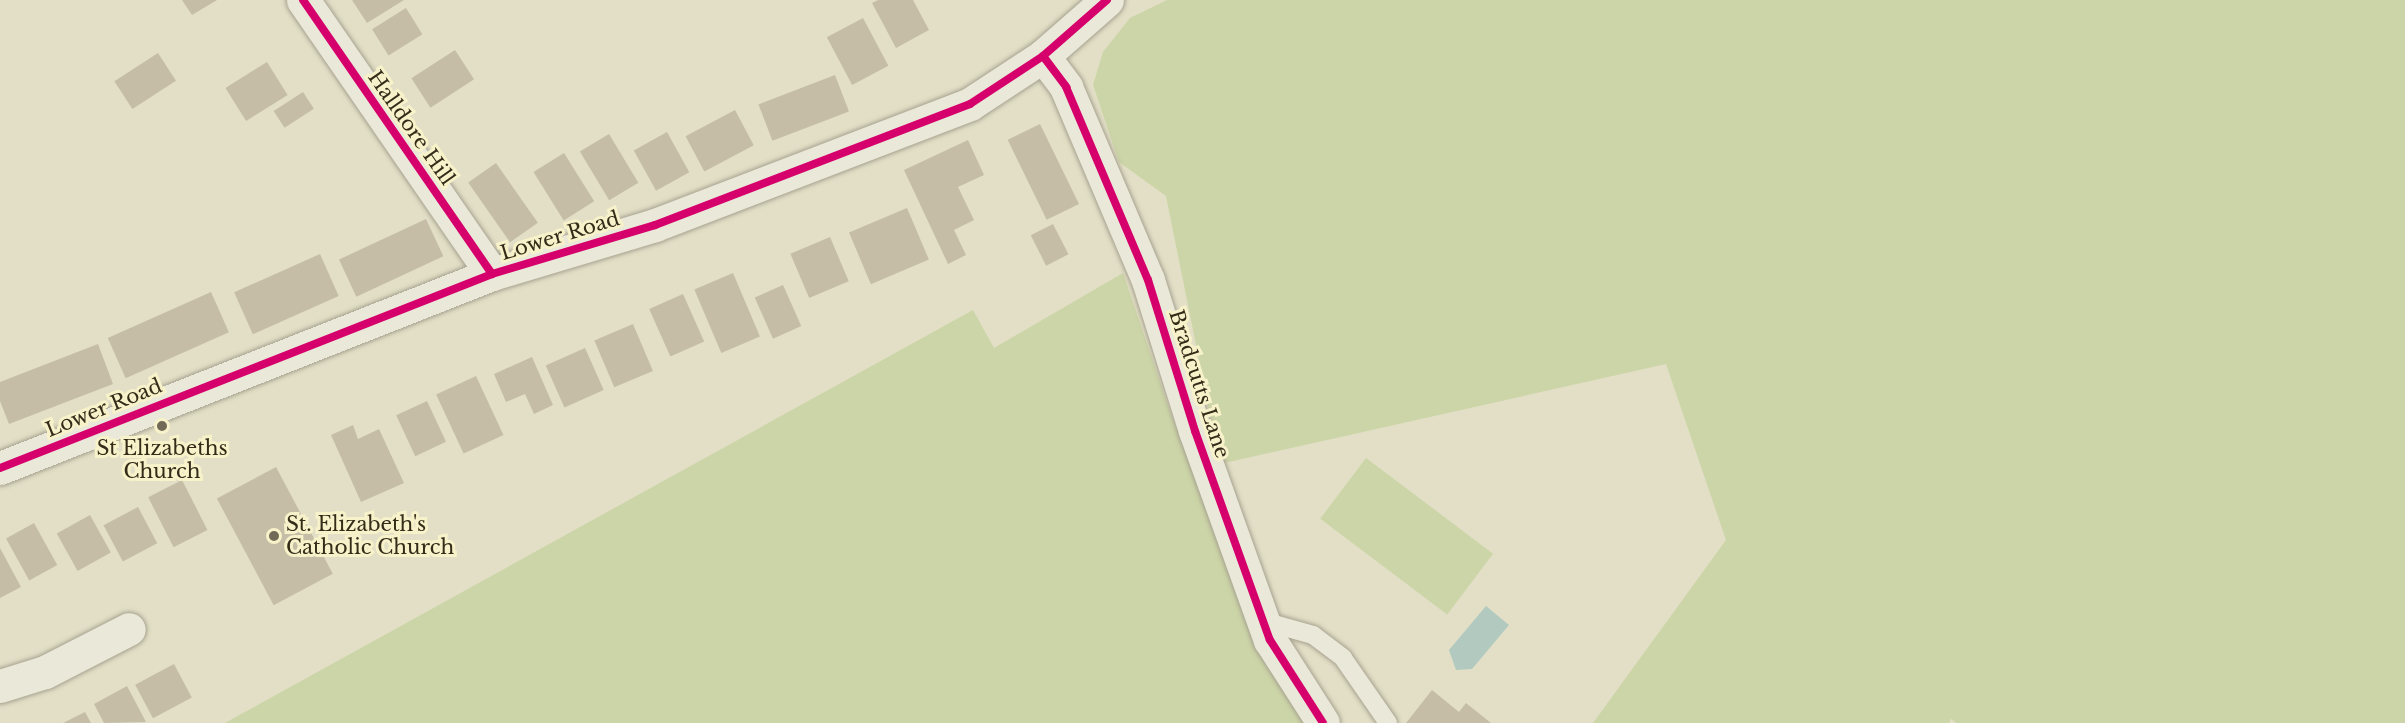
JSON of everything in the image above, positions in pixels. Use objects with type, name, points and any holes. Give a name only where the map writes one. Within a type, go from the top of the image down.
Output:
[{"type":"street","name":"Lower Road","points":[[2,464],[492,274],[656,225],[970,104],[1043,56],[1107,0]]},
{"type":"street","name":"Halldore Hill","points":[[308,2],[492,274]]},
{"type":"street","name":"Bradcutts Lane","points":[[1043,56],[1066,87],[1148,280],[1195,430],[1270,640],[1323,723]]},
{"type":"street","points":[[0,686],[45,672],[129,629]]},
{"type":"lane","points":[[1263,621],[1313,635],[1344,658],[1388,723]]},
{"type":"green space","points":[[1167,0],[2405,0],[2405,723],[1956,723],[1951,719],[1949,723],[1593,723],[1726,540],[1666,364],[1220,464],[1166,196],[1119,162],[1093,85],[1103,52],[1130,18]]},
{"type":"green space","points":[[1123,273],[1173,420],[1304,723],[225,723],[973,310],[994,348]]},
{"type":"green space","points":[[1366,458],[1493,554],[1447,614],[1320,519]]},
{"type":"shaded area","points":[[1486,606],[1509,625],[1472,669],[1456,670],[1449,650]]},
{"type":"building","points":[[182,0],[217,0],[192,15]]},
{"type":"building","points":[[352,0],[404,0],[367,23]]},
{"type":"building","points":[[878,0],[913,0],[929,30],[896,48],[872,3]]},
{"type":"building","points":[[406,8],[422,34],[389,55],[372,29]]},
{"type":"building","points":[[863,18],[888,66],[852,85],[827,37]]},
{"type":"building","points":[[455,50],[474,79],[430,108],[411,78]]},
{"type":"building","points":[[158,53],[176,81],[132,109],[114,81]]},
{"type":"building","points":[[267,62],[288,95],[246,121],[225,88]]},
{"type":"building","points":[[835,75],[849,111],[772,141],[758,104]]},
{"type":"building","points":[[303,92],[314,109],[285,128],[274,111]]},
{"type":"building","points":[[735,110],[754,145],[704,172],[686,136]]},
{"type":"building","points":[[1040,124],[1079,204],[1047,220],[1008,140]]},
{"type":"building","points":[[667,132],[689,172],[656,191],[634,150]]},
{"type":"building","points":[[609,134],[638,183],[609,200],[580,152]]},
{"type":"building","points":[[968,140],[984,175],[958,187],[974,220],[954,230],[966,255],[948,264],[904,170]]},
{"type":"building","points":[[564,153],[594,201],[564,220],[533,172]]},
{"type":"building","points":[[496,163],[538,223],[510,242],[468,183]]},
{"type":"building","points":[[907,208],[929,260],[871,284],[849,233]]},
{"type":"building","points":[[426,219],[443,256],[356,297],[339,260]]},
{"type":"building","points":[[1053,224],[1068,254],[1046,266],[1031,235]]},
{"type":"building","points":[[830,237],[849,281],[809,298],[790,254]]},
{"type":"building","points":[[320,254],[339,296],[253,334],[234,292]]},
{"type":"building","points":[[733,273],[760,337],[721,353],[694,289]]},
{"type":"building","points":[[783,285],[801,326],[773,339],[755,298]]},
{"type":"building","points":[[211,292],[229,332],[126,378],[108,338]]},
{"type":"building","points":[[683,294],[704,342],[670,357],[649,309]]},
{"type":"building","points":[[633,324],[653,371],[614,387],[594,340]]},
{"type":"building","points":[[98,344],[113,384],[9,424],[0,401],[0,382]]},
{"type":"building","points":[[585,348],[604,390],[564,408],[546,365]]},
{"type":"building","points":[[532,357],[553,405],[534,414],[525,394],[506,402],[494,374]]},
{"type":"building","points":[[476,376],[503,435],[464,454],[436,395]]},
{"type":"building","points":[[427,401],[446,442],[415,456],[396,415]]},
{"type":"building","points":[[353,425],[358,439],[379,429],[404,483],[361,502],[331,435]]},
{"type":"building","name":"St. Elizabeth's Catholic Church","points":[[276,467],[333,574],[274,605],[217,498]]},
{"type":"building","points":[[182,480],[207,530],[174,547],[148,497]]},
{"type":"building","points":[[138,507],[157,543],[123,562],[104,525]]},
{"type":"building","points":[[90,515],[111,553],[78,571],[57,533]]},
{"type":"building","points":[[34,523],[57,565],[29,580],[6,539]]},
{"type":"building","points":[[0,548],[21,587],[0,598]]},
{"type":"building","points":[[174,664],[192,698],[153,718],[135,685]]},
{"type":"building","points":[[127,686],[146,722],[104,723],[94,704]]},
{"type":"building","points":[[1432,690],[1459,712],[1466,703],[1491,723],[1406,723]]},
{"type":"building","points":[[85,712],[91,723],[63,723]]},
{"type":"cycle path","points":[[303,0],[492,274]]},
{"type":"cycle path","points":[[0,468],[492,274],[655,225],[970,104],[1043,56],[1107,0]]},
{"type":"cycle path","points":[[1043,56],[1066,87],[1148,280],[1195,431],[1270,640],[1323,723]]},
{"type":"place","name":"St Elizabeths Church","points":[[162,426]]},
{"type":"place","name":"St. Elizabeth's Catholic Church","points":[[274,536]]}]
